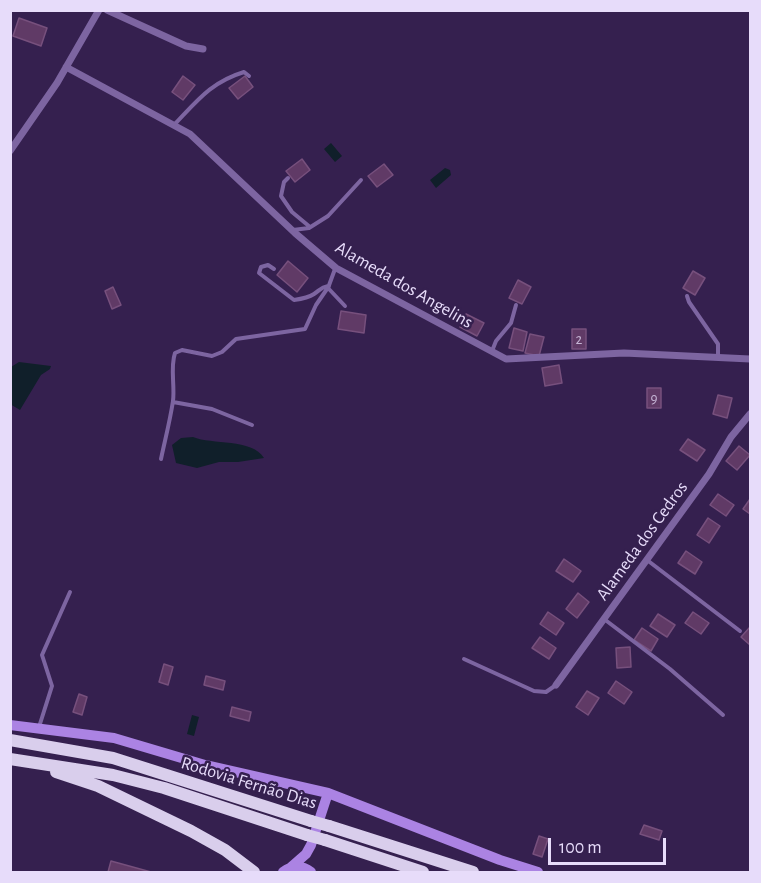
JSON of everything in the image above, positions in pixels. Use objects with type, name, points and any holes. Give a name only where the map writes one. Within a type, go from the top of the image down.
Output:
[{"type":"highway","name":"Rodovia Fernão Dias","points":[[10,740],[113,758],[473,873]]},
{"type":"highway","name":"Rodovia Fernão Dias","points":[[10,759],[113,775],[154,785],[309,840],[325,840],[423,873]]},
{"type":"highway","points":[[24,762],[98,786],[225,850],[254,873]]},
{"type":"main road","name":"Rodovia Fernão Dias","points":[[10,725],[114,738],[205,765],[328,793],[538,873]]},
{"type":"main road","points":[[286,870],[306,854],[309,840],[328,793]]},
{"type":"main road","points":[[309,840],[311,872]]},
{"type":"main road","points":[[286,870],[301,867],[311,872]]},
{"type":"street","points":[[10,151],[66,67],[99,10]]},
{"type":"street","points":[[107,10],[186,46],[204,49]]},
{"type":"street","name":"Alameda dos Angelins","points":[[66,67],[190,134],[292,231],[336,268],[506,359],[624,353],[750,359]]},
{"type":"street","name":"Alameda dos Cedros","points":[[556,685],[709,474],[731,436],[750,414]]},
{"type":"lane","points":[[174,125],[198,97],[222,81],[244,72],[249,76]]},
{"type":"lane","points":[[288,178],[284,182],[281,196],[292,212],[310,227]]},
{"type":"lane","points":[[292,231],[310,227],[328,216],[361,180]]},
{"type":"lane","points":[[274,269],[268,265],[261,267],[260,273],[294,300],[304,299],[321,287],[329,286]]},
{"type":"lane","points":[[161,459],[173,402],[175,353],[182,350],[212,356],[222,352],[236,339],[305,329],[316,305],[329,286],[336,268]]},
{"type":"lane","points":[[329,286],[328,288],[345,306]]},
{"type":"lane","points":[[687,296],[718,344],[718,358]]},
{"type":"lane","points":[[491,352],[496,341],[511,323],[516,305]]},
{"type":"lane","points":[[173,402],[212,409],[252,425]]},
{"type":"lane","points":[[647,560],[741,631]]},
{"type":"lane","points":[[39,727],[52,686],[42,655],[70,592]]},
{"type":"lane","points":[[604,619],[670,669],[723,715]]},
{"type":"lane","points":[[464,659],[534,691],[546,692],[556,685]]},
{"type":"water","points":[[331,143],[342,156],[335,162],[324,149]]},
{"type":"water","points":[[445,168],[450,170],[451,175],[436,188],[430,180]]},
{"type":"water","points":[[19,362],[51,366],[41,375],[20,410],[10,404],[11,367]]},
{"type":"water","points":[[193,437],[251,447],[264,458],[219,462],[197,468],[176,463],[172,445],[181,438]]},
{"type":"water","points":[[192,715],[199,717],[194,736],[187,734]]},
{"type":"building","points":[[19,18],[47,28],[41,46],[13,36]]},
{"type":"building","points":[[183,76],[195,85],[183,100],[172,92]]},
{"type":"building","points":[[245,76],[253,87],[238,99],[229,88]]},
{"type":"building","points":[[302,159],[310,170],[295,182],[286,171]]},
{"type":"building","points":[[384,164],[393,175],[377,187],[368,176]]},
{"type":"building","points":[[288,261],[308,278],[297,292],[277,275]]},
{"type":"building","points":[[693,271],[705,278],[695,295],[683,288]]},
{"type":"building","points":[[518,280],[531,287],[522,304],[509,298]]},
{"type":"building","points":[[113,287],[121,305],[112,309],[105,291]]},
{"type":"building","points":[[341,311],[366,315],[364,333],[338,329]]},
{"type":"building","points":[[466,314],[484,323],[477,336],[460,327]]},
{"type":"building","points":[[514,328],[527,332],[523,351],[509,348]]},
{"type":"building","points":[[572,329],[586,329],[586,349],[572,349]]},
{"type":"building","points":[[530,334],[544,337],[539,356],[525,353]]},
{"type":"building","points":[[559,365],[562,383],[545,386],[542,368]]},
{"type":"building","points":[[647,388],[661,388],[661,408],[647,408]]},
{"type":"building","points":[[718,395],[732,398],[727,418],[713,414]]},
{"type":"building","points":[[688,439],[705,450],[697,461],[680,450]]},
{"type":"building","points":[[739,446],[750,455],[737,470],[726,461]]},
{"type":"building","points":[[718,494],[734,505],[726,516],[710,505]]},
{"type":"building","points":[[750,499],[750,514],[743,509]]},
{"type":"building","points":[[708,518],[720,526],[709,543],[697,535]]},
{"type":"building","points":[[686,551],[702,562],[695,574],[678,563]]},
{"type":"building","points":[[564,559],[581,571],[573,582],[556,571]]},
{"type":"building","points":[[578,593],[589,602],[577,618],[566,609]]},
{"type":"building","points":[[548,612],[564,623],[556,635],[540,624]]},
{"type":"building","points":[[693,612],[709,623],[701,634],[685,623]]},
{"type":"building","points":[[658,614],[675,625],[667,637],[650,626]]},
{"type":"building","points":[[750,627],[750,645],[741,637]]},
{"type":"building","points":[[642,628],[658,639],[651,651],[634,640]]},
{"type":"building","points":[[540,637],[556,648],[549,659],[532,648]]},
{"type":"building","points":[[630,647],[631,667],[617,668],[616,648]]},
{"type":"building","points":[[164,664],[173,667],[168,685],[159,682]]},
{"type":"building","points":[[206,676],[225,681],[223,690],[204,685]]},
{"type":"building","points":[[616,681],[632,692],[624,704],[608,693]]},
{"type":"building","points":[[587,691],[599,698],[588,715],[576,707]]},
{"type":"building","points":[[79,694],[87,697],[82,715],[73,712]]},
{"type":"building","points":[[232,707],[251,712],[249,721],[230,716]]},
{"type":"building","points":[[644,825],[662,831],[659,840],[640,834]]},
{"type":"building","points":[[539,836],[548,839],[542,857],[533,854]]},
{"type":"building","points":[[111,861],[151,872],[108,872]]}]
